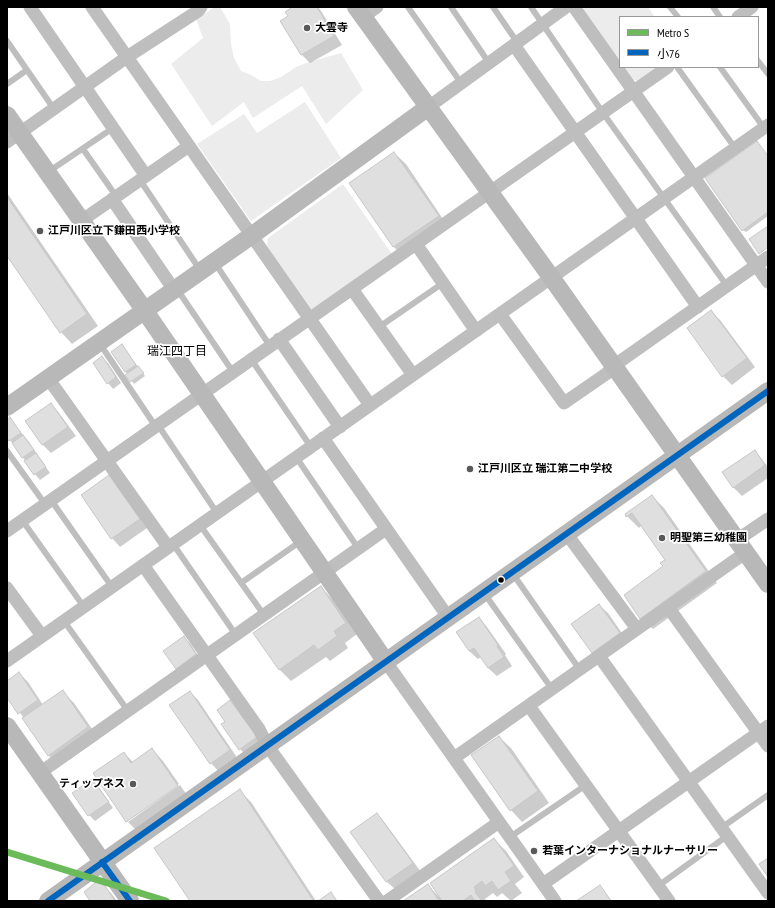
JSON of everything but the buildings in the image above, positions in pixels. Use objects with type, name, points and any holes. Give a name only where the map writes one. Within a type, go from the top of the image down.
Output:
[{"type":"street","points":[[30,7],[113,128],[143,178]]},
{"type":"street","points":[[92,7],[370,405]]},
{"type":"street","points":[[13,138],[127,57],[198,12],[201,7]]},
{"type":"street","points":[[7,407],[251,236],[566,7]]},
{"type":"street","points":[[574,7],[695,176],[768,282]]},
{"type":"street","points":[[739,16],[752,7]]},
{"type":"street","points":[[365,10],[427,108],[551,277],[768,584]]},
{"type":"street","points":[[515,44],[698,307]]},
{"type":"street","points":[[7,531],[667,68]]},
{"type":"street","points":[[7,115],[13,138],[48,173],[386,662],[555,901]]},
{"type":"street","points":[[7,661],[766,126]]},
{"type":"street","points":[[81,221],[189,146]]},
{"type":"street","points":[[114,198],[175,289]]},
{"type":"street","points":[[416,244],[476,331]]},
{"type":"street","points":[[500,314],[564,403],[606,374],[622,360],[768,258]]},
{"type":"street","points":[[352,289],[413,375]]},
{"type":"street","points":[[275,343],[340,427]]},
{"type":"street","points":[[48,378],[107,461],[171,546]]},
{"type":"street","points":[[48,901],[768,391]]},
{"type":"street","points":[[323,438],[448,617]]},
{"type":"street","points":[[454,758],[668,607],[741,547],[768,519]]},
{"type":"street","points":[[41,772],[386,529]]},
{"type":"street","points":[[566,533],[637,629]]},
{"type":"street","points":[[143,565],[259,729],[267,746],[379,901]]},
{"type":"street","points":[[7,588],[42,636]]},
{"type":"street","points":[[668,607],[763,730],[768,746]]},
{"type":"street","points":[[599,656],[768,893]]},
{"type":"street","points":[[529,706],[669,901]]},
{"type":"street","points":[[7,726],[41,772],[130,901]]},
{"type":"street","points":[[543,884],[763,730]]},
{"type":"street","points":[[387,901],[499,822]]},
{"type":"lane","points":[[408,7],[462,83]]},
{"type":"lane","points":[[451,7],[490,63]]},
{"type":"lane","points":[[493,7],[515,44]]},
{"type":"lane","points":[[531,7],[603,113],[727,286]]},
{"type":"lane","points":[[670,7],[677,16]]},
{"type":"lane","points":[[713,7],[719,16]]},
{"type":"lane","points":[[7,41],[54,109]]},
{"type":"lane","points":[[759,62],[768,74]]},
{"type":"lane","points":[[678,68],[735,148]]},
{"type":"lane","points":[[721,68],[766,126]]},
{"type":"lane","points":[[7,84],[27,70]]},
{"type":"lane","points":[[48,173],[113,128]]},
{"type":"lane","points":[[83,149],[114,198]]},
{"type":"lane","points":[[143,178],[208,266],[275,343]]},
{"type":"lane","points":[[379,328],[443,283]]},
{"type":"lane","points":[[175,289],[233,372]]},
{"type":"lane","points":[[99,343],[218,513]]},
{"type":"lane","points":[[251,359],[311,446]]},
{"type":"lane","points":[[7,451],[48,502],[112,587]]},
{"type":"lane","points":[[296,457],[358,548]]},
{"type":"lane","points":[[22,520],[84,607]]},
{"type":"lane","points":[[200,525],[264,615]]},
{"type":"lane","points":[[241,583],[303,540]]},
{"type":"lane","points":[[171,546],[236,634]]},
{"type":"lane","points":[[511,572],[580,670]]},
{"type":"lane","points":[[483,592],[552,690]]},
{"type":"lane","points":[[64,621],[128,711]]},
{"type":"lane","points":[[510,837],[586,785]]},
{"type":"lane","points":[[658,886],[768,795]]},
{"type":"shaded area","points":[[215,7],[220,7],[230,24],[231,44],[234,58],[241,71],[261,81],[270,81],[281,77],[296,67],[341,53],[363,90],[326,124],[302,86],[253,118],[244,102],[212,126],[171,64],[203,38],[196,19]]},
{"type":"shaded area","points":[[584,7],[648,7],[654,16],[619,16],[619,64],[583,12]]},
{"type":"shaded area","points":[[623,68],[656,68],[638,81],[630,79]]},
{"type":"shaded area","points":[[305,102],[341,158],[251,221],[197,144],[244,114],[257,133]]},
{"type":"shaded area","points":[[343,184],[392,254],[314,309],[308,309],[267,246],[268,238]]},
{"type":"metro line","name":"S","points":[[7,852],[166,901]]},
{"type":"transit line","name":"小76","points":[[48,901],[768,391]]},
{"type":"transit line","name":"小76","points":[[102,862],[130,901]]},
{"type":"place","name":"大雲寺","points":[[307,28]]},
{"type":"place","name":"江戸川区立下鎌田西小学校","points":[[40,231]]},
{"type":"place","name":"江戸川区立 瑞江第二中学校","points":[[470,469]]},
{"type":"place","name":"明聖第三幼稚園","points":[[662,538]]},
{"type":"place","name":"ティップネス","points":[[133,784]]},
{"type":"place","name":"若葉インターナショナルナーサリー","points":[[534,851]]},
{"type":"district","name":"瑞江四丁目","points":[[177,352]]}]
